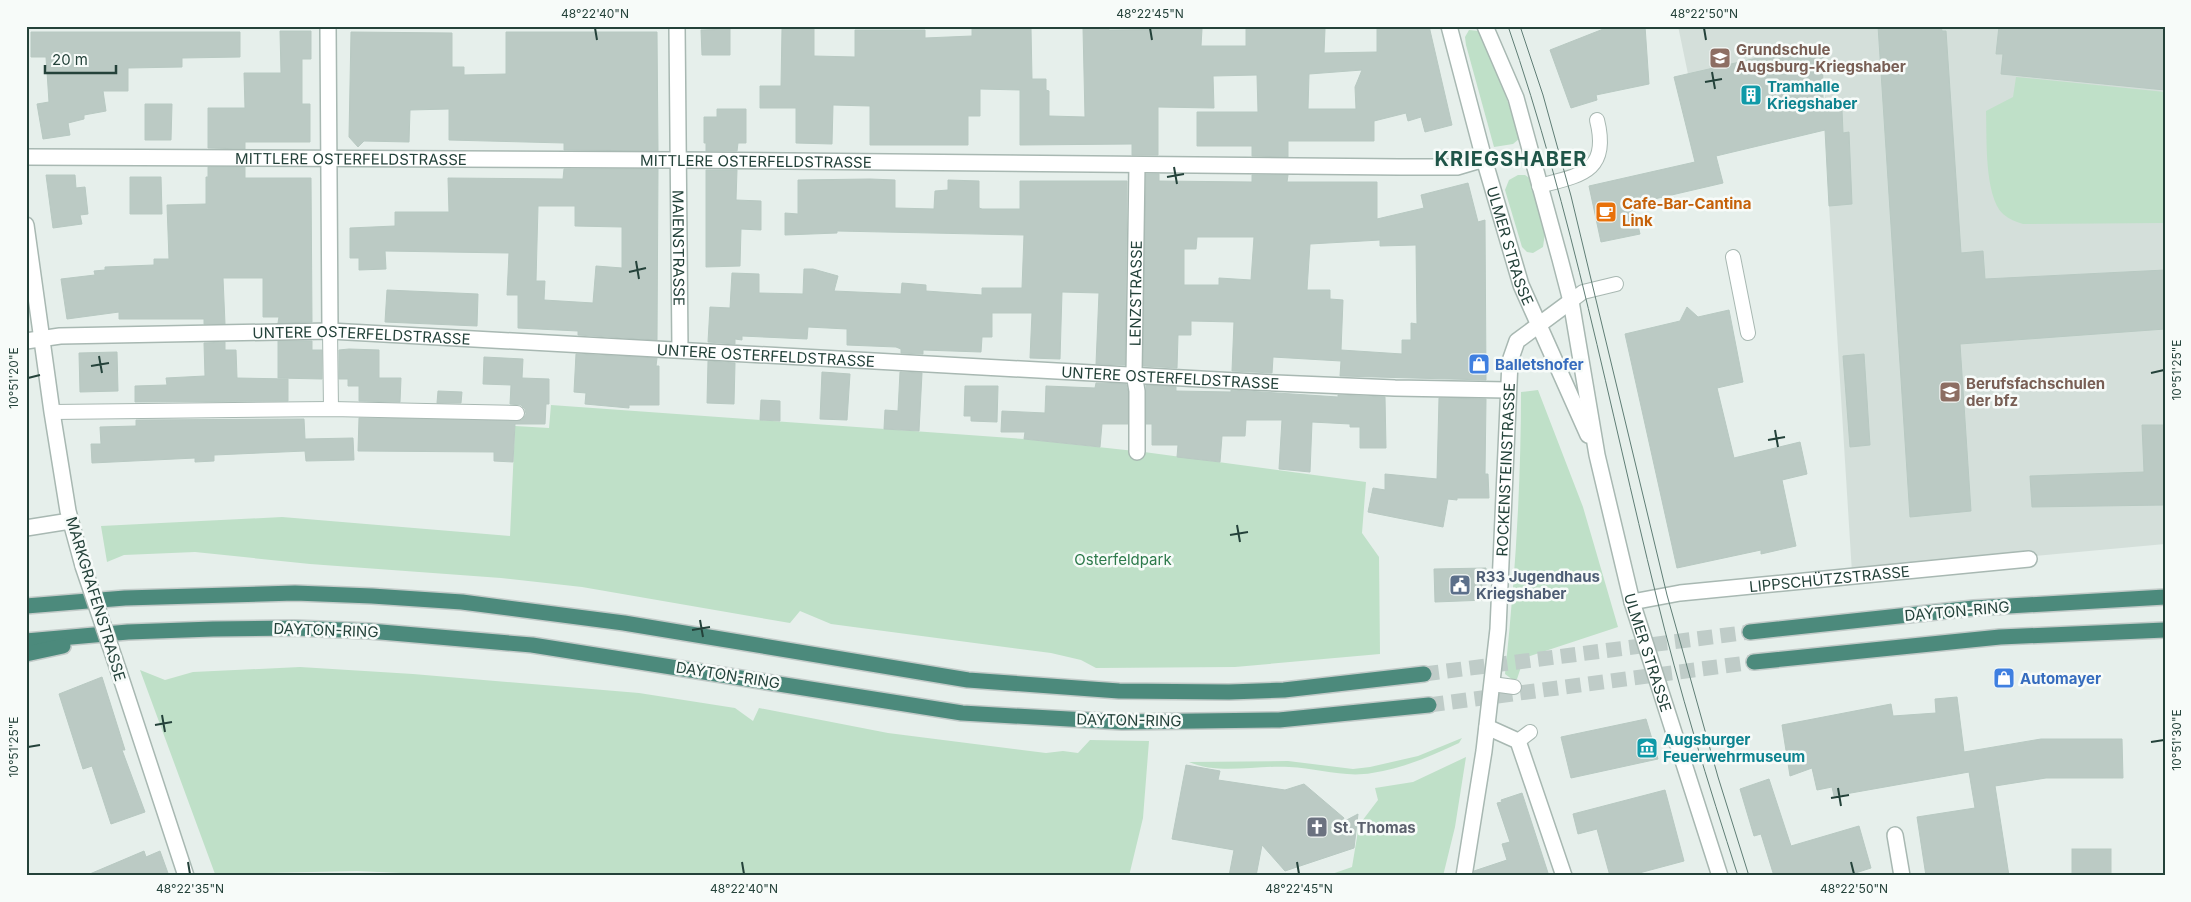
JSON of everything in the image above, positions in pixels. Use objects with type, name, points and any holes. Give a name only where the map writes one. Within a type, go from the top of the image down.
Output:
[{"type":"highway","name":"DAYTON-RING","points":[[26,606],[135,597],[295,593],[462,602],[624,623],[968,680],[1119,691],[1229,692],[1284,690],[1424,674]]},
{"type":"highway","name":"DAYTON-RING","points":[[1750,632],[1974,608],[2165,597]]},
{"type":"highway","name":"DAYTON-RING","points":[[26,641],[128,632],[294,628],[458,637],[619,657],[962,713],[1103,721],[1279,720],[1429,705]]},
{"type":"highway","name":"DAYTON-RING","points":[[1754,662],[2000,637],[2165,630]]},
{"type":"highway","points":[[26,654],[128,632]]},
{"type":"street","points":[[328,26],[330,331]]},
{"type":"street","name":"MAIENSTRASSE","points":[[677,26],[680,350]]},
{"type":"street","name":"ULMER STRASSE","points":[[1449,26],[1484,160],[1522,285],[1537,324],[1596,455]]},
{"type":"street","name":"ULMER STRASSE","points":[[1485,26],[1516,98],[1571,301],[1596,455],[1632,602],[1720,876]]},
{"type":"street","name":"MITTLERE OSTERFELDSTRASSE","points":[[26,157],[328,160],[679,160],[1457,167],[1484,160]]},
{"type":"street","name":"LENZSTRASSE","points":[[1137,165],[1134,374],[1137,391],[1137,452]]},
{"type":"street","name":"MARKGRAFENSTRASSE","points":[[26,225],[52,412],[70,521],[83,566],[186,876]]},
{"type":"street","name":"ROCKENSTEINSTRASSE","points":[[1464,876],[1487,727],[1501,591],[1507,390],[1510,361],[1516,341],[1571,301]]},
{"type":"street","name":"UNTERE OSTERFELDSTRASSE","points":[[26,341],[68,336],[330,331],[1341,386],[1507,390]]},
{"type":"street","points":[[26,528],[70,521]]},
{"type":"street","name":"LIPPSCHÜTZSTRASSE","points":[[1632,602],[1680,593],[2028,559]]},
{"type":"street","points":[[1487,727],[1524,736],[1564,876]]},
{"type":"street","points":[[1895,835],[1902,876]]},
{"type":"lane","points":[[1540,186],[1580,175],[1592,168],[1600,148],[1601,134],[1597,120]]},
{"type":"lane","points":[[1733,257],[1748,333]]},
{"type":"lane","points":[[1571,301],[1583,292],[1616,284]]},
{"type":"lane","points":[[330,331],[331,409]]},
{"type":"lane","points":[[52,412],[331,409],[517,413]]},
{"type":"lane","points":[[1492,684],[1514,687]]},
{"type":"shaded area","points":[[1678,26],[2165,26],[2165,544],[1852,573],[1829,205],[1823,43],[1688,74]]},
{"type":"green space","points":[[1469,30],[1479,31],[1483,35],[1497,70],[1520,138],[1513,144],[1494,147],[1466,45],[1465,37]]},
{"type":"green space","points":[[2016,77],[2165,92],[2165,223],[2023,224],[2003,214],[1992,194],[1988,166],[1986,111],[2013,97]]},
{"type":"green space","points":[[1518,175],[1525,175],[1531,179],[1545,233],[1543,247],[1533,253],[1527,252],[1522,247],[1505,190],[1509,180]]},
{"type":"green space","points":[[1538,390],[1583,507],[1618,627],[1524,658],[1517,679],[1513,680],[1505,674],[1517,533],[1521,392]]},
{"type":"green space","name":"Osterfeldpark","points":[[551,405],[1024,439],[1144,452],[1366,482],[1362,533],[1379,557],[1380,654],[1235,667],[1096,668],[1081,660],[1051,653],[831,624],[800,611],[790,623],[582,587],[501,578],[310,564],[195,552],[124,555],[107,562],[101,526],[282,517],[510,536],[515,426],[549,428]]},
{"type":"green space","points":[[300,667],[413,674],[639,693],[735,708],[753,721],[759,708],[888,733],[1046,753],[1063,751],[1078,753],[1090,740],[1149,741],[1143,818],[1129,876],[468,876],[357,871],[215,874],[140,670],[165,680],[193,672]]},
{"type":"green space","points":[[1462,738],[1459,743],[1417,761],[1384,771],[1362,774],[1341,774],[1289,767],[1225,769],[1200,766],[1189,762],[1288,761],[1353,769],[1418,756]]},
{"type":"green space","points":[[1466,757],[1455,827],[1443,876],[1326,876],[1352,867],[1359,825],[1378,800],[1375,788],[1413,782]]},
{"type":"building","points":[[1377,26],[1429,26],[1452,125],[1425,132],[1421,117],[1408,121],[1406,113],[1374,121],[1374,141],[1288,141],[1288,157],[1252,156],[1252,146],[1197,146],[1197,112],[1258,112],[1257,75],[1213,76],[1214,108],[1158,107],[1158,155],[1132,155],[1132,144],[1020,145],[1020,90],[980,89],[980,116],[968,116],[968,145],[870,145],[870,106],[833,105],[832,144],[796,143],[796,108],[760,108],[760,86],[781,86],[782,29],[814,29],[814,56],[855,57],[855,30],[925,30],[925,38],[972,36],[972,29],[1031,29],[1032,79],[1046,79],[1046,90],[1049,91],[1049,116],[1085,117],[1083,28],[1109,27],[1109,30],[1202,29],[1201,46],[1246,46],[1246,28],[1325,29],[1324,53],[1377,52]],"holes":[[[1362,70],[1355,87],[1356,109],[1308,109],[1309,74]]]},
{"type":"building","points":[[1611,26],[1645,26],[1649,84],[1596,95],[1597,100],[1571,108],[1550,50]]},
{"type":"building","points":[[1878,26],[1941,26],[1942,31],[1946,31],[1961,253],[1983,251],[1985,279],[2165,270],[2165,329],[1960,344],[1971,511],[1910,517]]},
{"type":"building","points":[[1999,26],[2165,26],[2165,90],[2001,74],[2003,54],[1996,54]]},
{"type":"building","points":[[730,29],[730,55],[702,55],[701,30]]},
{"type":"building","points":[[280,31],[311,31],[311,59],[302,59],[302,104],[310,104],[310,142],[245,142],[245,149],[208,148],[208,108],[245,108],[244,73],[281,73]]},
{"type":"building","points":[[31,32],[240,32],[240,57],[182,58],[182,67],[128,68],[128,91],[103,91],[106,111],[84,115],[84,119],[68,123],[70,135],[43,139],[37,104],[49,102],[46,57],[31,57]]},
{"type":"building","points":[[351,32],[452,33],[452,67],[464,67],[464,75],[506,74],[506,32],[657,32],[658,151],[564,150],[564,143],[449,140],[449,109],[410,110],[409,142],[364,141],[358,147],[349,137]]},
{"type":"building","name":"Tramhalle Kriegshaber","points":[[1823,43],[1823,111],[1842,110],[1843,133],[1849,132],[1852,204],[1829,206],[1825,130],[1716,156],[1723,183],[1633,204],[1640,234],[1601,242],[1589,186],[1695,162],[1674,77]]},
{"type":"building","points":[[145,104],[172,104],[171,140],[145,140]]},
{"type":"building","points":[[717,109],[746,109],[746,143],[738,143],[737,151],[706,151],[706,143],[704,143],[704,117],[717,117]]},
{"type":"building","points":[[208,167],[245,167],[245,178],[311,178],[312,322],[278,323],[279,317],[263,317],[263,278],[223,278],[225,324],[204,324],[204,319],[119,319],[119,312],[67,319],[61,279],[95,275],[94,271],[105,270],[105,267],[154,265],[154,259],[169,259],[167,205],[206,204]]},
{"type":"building","points":[[564,169],[658,169],[657,340],[578,335],[578,331],[518,328],[518,295],[507,295],[509,253],[385,251],[386,269],[359,270],[359,258],[350,258],[350,228],[395,226],[395,212],[449,212],[448,178],[563,179]],"holes":[[[538,206],[575,206],[575,226],[622,227],[622,268],[596,266],[593,303],[544,300],[545,281],[536,281]]]},
{"type":"building","points":[[706,170],[737,170],[736,200],[761,201],[761,230],[741,229],[740,266],[706,267]]},
{"type":"building","points":[[1146,174],[1159,174],[1159,181],[1252,182],[1252,175],[1288,175],[1287,182],[1377,182],[1377,219],[1424,208],[1421,195],[1468,183],[1478,222],[1485,220],[1486,380],[1340,376],[1341,361],[1273,357],[1272,373],[1232,371],[1234,322],[1191,321],[1191,335],[1178,335],[1177,368],[1143,366]],"holes":[[[1197,237],[1254,237],[1251,280],[1219,278],[1219,285],[1184,285],[1184,249],[1196,249]],[[1380,240],[1380,246],[1416,245],[1417,324],[1411,323],[1411,340],[1402,340],[1402,354],[1341,350],[1343,300],[1330,299],[1330,290],[1307,290],[1310,244]]]},
{"type":"building","points":[[46,175],[75,175],[76,188],[85,187],[88,214],[80,215],[82,224],[53,228]]},
{"type":"building","points":[[130,177],[161,177],[162,214],[130,214]]},
{"type":"building","points":[[798,180],[895,180],[895,208],[934,209],[935,191],[948,190],[948,180],[979,181],[979,208],[982,209],[1020,209],[1020,181],[1127,181],[1125,365],[1096,364],[1099,293],[1062,292],[1060,359],[1030,358],[1032,313],[992,313],[992,337],[982,337],[981,352],[923,350],[923,354],[901,353],[901,349],[896,347],[847,345],[847,329],[808,327],[807,339],[742,336],[742,340],[735,339],[735,344],[708,342],[710,307],[730,308],[732,273],[759,274],[759,293],[803,294],[804,269],[813,269],[838,276],[834,291],[901,294],[902,283],[926,285],[926,291],[982,295],[982,288],[1022,288],[1024,235],[837,231],[837,233],[785,235],[785,213],[798,214]]},
{"type":"building","points":[[387,290],[478,294],[477,326],[385,322]]},
{"type":"building","points":[[1687,307],[1698,317],[1729,310],[1743,382],[1717,388],[1734,458],[1800,442],[1807,474],[1782,480],[1796,546],[1761,554],[1761,550],[1677,568],[1625,334],[1680,321]]},
{"type":"building","points":[[278,341],[312,341],[312,350],[322,350],[322,379],[278,378]]},
{"type":"building","points":[[225,342],[225,350],[236,350],[237,378],[288,379],[288,401],[135,402],[135,386],[167,385],[166,378],[205,376],[204,343]]},
{"type":"building","points":[[339,350],[379,350],[379,378],[401,378],[400,402],[359,401],[359,386],[348,386],[348,379],[339,379]]},
{"type":"building","points":[[117,352],[118,391],[80,392],[79,353]]},
{"type":"building","points":[[576,354],[657,358],[656,366],[659,366],[659,405],[629,405],[629,408],[585,404],[586,393],[574,392]]},
{"type":"building","points":[[1864,354],[1870,445],[1850,447],[1843,356]]},
{"type":"building","points":[[484,357],[523,359],[522,378],[549,379],[549,404],[546,404],[545,424],[515,424],[513,462],[494,461],[494,452],[358,451],[359,418],[522,420],[526,414],[525,409],[521,405],[510,404],[511,385],[483,384]]},
{"type":"building","points":[[708,361],[735,363],[734,404],[707,403]]},
{"type":"building","points":[[822,372],[850,374],[847,420],[820,419]]},
{"type":"building","points":[[900,372],[922,373],[919,431],[884,429],[885,410],[898,411]]},
{"type":"building","points":[[1096,383],[1126,384],[1128,392],[1128,424],[1102,424],[1100,447],[1024,439],[1025,432],[1001,432],[1002,411],[1045,413],[1046,386],[1095,388]]},
{"type":"building","points":[[1146,385],[1176,387],[1176,391],[1231,392],[1231,390],[1338,397],[1338,395],[1385,397],[1386,448],[1360,448],[1360,427],[1350,427],[1350,424],[1312,422],[1310,472],[1279,469],[1282,420],[1246,420],[1245,436],[1222,436],[1220,462],[1177,457],[1178,445],[1152,445],[1152,424],[1146,424]]},
{"type":"building","points":[[965,386],[998,386],[997,422],[971,421],[971,416],[964,416]]},
{"type":"building","points":[[438,391],[462,392],[461,403],[437,403]]},
{"type":"building","points":[[1439,398],[1486,399],[1485,474],[1488,474],[1489,498],[1448,499],[1443,527],[1368,512],[1373,488],[1385,490],[1385,474],[1437,479]]},
{"type":"building","points":[[761,400],[780,401],[780,421],[760,420]]},
{"type":"building","points":[[304,419],[305,439],[353,438],[354,460],[306,461],[305,451],[214,455],[214,461],[195,462],[195,458],[92,463],[91,444],[101,444],[100,427],[136,426],[136,420]]},
{"type":"building","points":[[2142,425],[2165,425],[2165,505],[2032,507],[2030,476],[2144,472]]},
{"type":"building","name":"R33 Jugendhaus Kriegshaber","points":[[1486,568],[1486,600],[1435,602],[1434,569]]},
{"type":"building","points":[[102,677],[125,750],[122,750],[145,812],[111,824],[92,766],[83,769],[59,694]]},
{"type":"building","points":[[1957,697],[1964,752],[2041,739],[2122,739],[2123,778],[2046,778],[1995,786],[2009,876],[1926,876],[1917,817],[1975,808],[1969,772],[1834,796],[1832,787],[1817,790],[1812,768],[1790,776],[1782,725],[1891,704],[1893,716],[1936,713],[1935,699]]},
{"type":"building","points":[[1646,719],[1658,759],[1571,778],[1561,737]]},
{"type":"building","points":[[1186,765],[1220,771],[1218,780],[1285,790],[1304,784],[1344,818],[1341,823],[1358,814],[1354,848],[1285,871],[1262,845],[1256,876],[1229,876],[1234,850],[1172,839]]},
{"type":"building","points":[[1769,779],[1791,846],[1859,826],[1871,868],[1846,876],[1774,876],[1761,834],[1754,836],[1740,789]]},
{"type":"building","points":[[1665,790],[1684,861],[1628,876],[1610,876],[1597,829],[1578,834],[1573,814]]},
{"type":"building","points":[[1522,793],[1549,876],[1474,876],[1474,871],[1507,860],[1502,844],[1510,842],[1497,803]]},
{"type":"building","points":[[2072,849],[2111,849],[2111,876],[2072,876]]},
{"type":"building","points":[[144,851],[146,857],[160,851],[169,876],[85,876]]},
{"type":"tunnel","points":[[1424,674],[1750,632]]},
{"type":"tunnel","points":[[1429,705],[1754,662]]},
{"type":"tram line","points":[[1508,26],[1552,166],[1571,237],[1674,666],[1738,876]]},
{"type":"tram line","points":[[1520,26],[1543,95],[1571,196],[1667,595],[1718,777],[1749,876]]},
{"type":"place","name":"Grundschule Augsburg-Kriegshaber","points":[[1720,58]]},
{"type":"place","name":"Tramhalle Kriegshaber","points":[[1751,95]]},
{"type":"place","name":"Cafe-Bar-Cantina Link","points":[[1606,212]]},
{"type":"place","name":"Balletshofer","points":[[1479,364]]},
{"type":"place","name":"Berufsfachschulen der bfz","points":[[1950,392]]},
{"type":"place","name":"R33 Jugendhaus Kriegshaber","points":[[1460,585]]},
{"type":"place","name":"Automayer","points":[[2004,678]]},
{"type":"place","name":"Augsburger Feuerwehrmuseum","points":[[1647,748]]},
{"type":"place","name":"St. Thomas","points":[[1317,827]]},
{"type":"district","name":"KRIEGSHABER","points":[[1511,159]]}]
